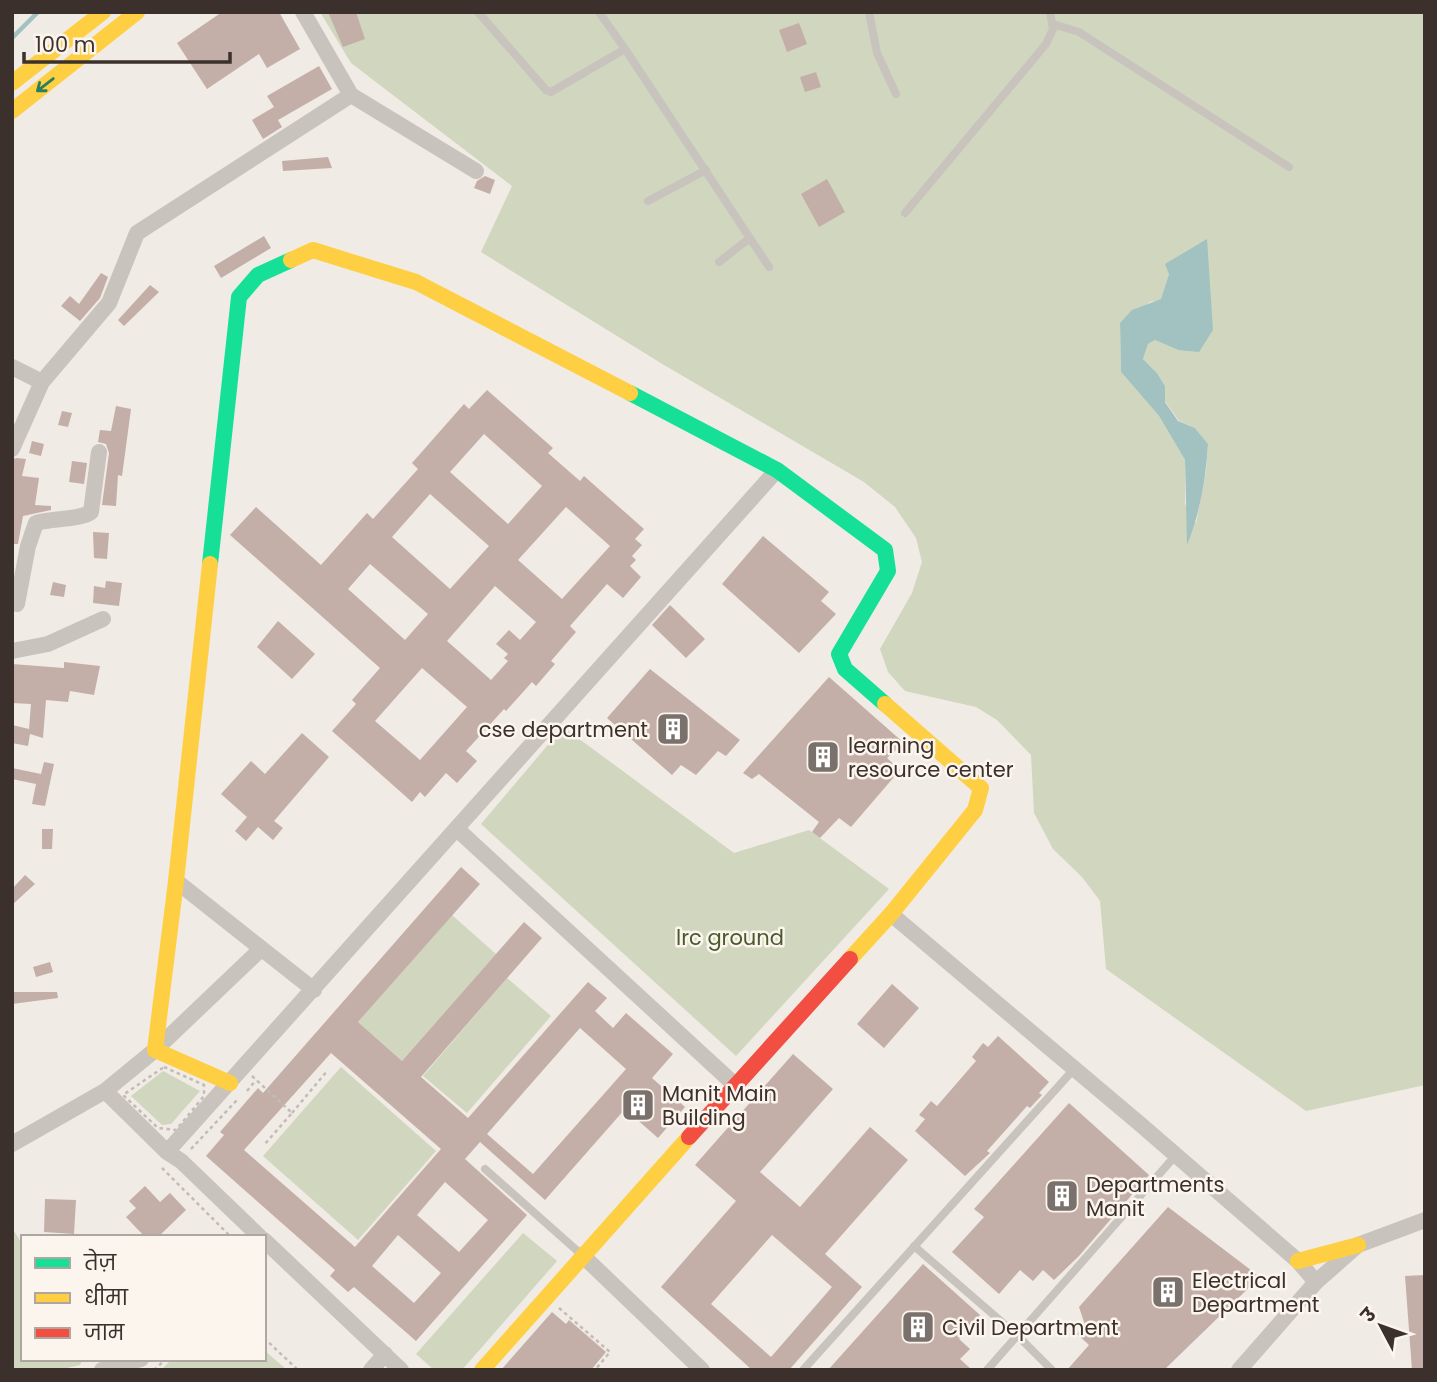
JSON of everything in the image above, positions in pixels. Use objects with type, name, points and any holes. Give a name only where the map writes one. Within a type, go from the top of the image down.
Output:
[{"type":"street","points":[[12,83],[103,12]]},
{"type":"street","points":[[12,111],[137,12]]},
{"type":"street","points":[[303,12],[351,94],[477,171]]},
{"type":"street","points":[[12,449],[42,382],[109,303],[137,233],[351,94]]},
{"type":"street","points":[[155,1049],[176,881],[239,297],[258,275],[313,250],[416,282],[777,470],[885,550],[888,571],[839,654],[845,669],[981,788],[975,810],[891,914],[734,1085],[482,1370]]},
{"type":"street","points":[[12,367],[42,382]]},
{"type":"street","points":[[12,603],[17,604],[20,546],[36,523],[89,515],[99,452]]},
{"type":"street","points":[[163,1158],[230,1083],[250,1075],[314,990],[777,470]]},
{"type":"street","points":[[12,651],[48,644],[103,619]]},
{"type":"street","points":[[458,830],[734,1085]]},
{"type":"street","points":[[176,881],[314,990]]},
{"type":"street","points":[[891,914],[1176,1155],[1298,1261],[1316,1282]]},
{"type":"street","points":[[12,1143],[105,1091],[155,1049],[261,949]]},
{"type":"street","points":[[155,1049],[230,1083]]},
{"type":"street","points":[[105,1091],[163,1158],[181,1161],[258,1235]]},
{"type":"street","points":[[1298,1261],[1358,1245],[1425,1220]]},
{"type":"street","points":[[266,1242],[401,1370]]},
{"type":"street","points":[[1239,1370],[1316,1282],[1358,1245]]},
{"type":"street","points":[[582,1255],[694,1367]]},
{"type":"street","points":[[371,1370],[384,1354]]},
{"type":"street","points":[[102,1370],[134,1361]]},
{"type":"lane","points":[[478,12],[551,92],[625,49]]},
{"type":"lane","points":[[598,12],[769,267]]},
{"type":"lane","points":[[869,12],[877,53],[896,94]]},
{"type":"lane","points":[[905,213],[1046,44],[1054,29],[1050,12]]},
{"type":"lane","points":[[1053,24],[1079,32],[1289,167]]},
{"type":"lane","points":[[648,201],[706,170]]},
{"type":"lane","points":[[719,262],[750,238]]},
{"type":"lane","points":[[803,1370],[1074,1069]]},
{"type":"lane","points":[[987,1370],[1176,1155]]},
{"type":"lane","points":[[485,1169],[582,1255]]},
{"type":"lane","points":[[914,1246],[1018,1336],[1052,1370]]},
{"type":"path","points":[[164,1067],[204,1085],[204,1096],[176,1130],[158,1128],[123,1096],[164,1067]]},
{"type":"path","points":[[264,1145],[328,1070]]},
{"type":"path","points":[[187,1154],[250,1075],[292,1113]]},
{"type":"path","points":[[163,1158],[229,1235]]},
{"type":"path","points":[[547,1297],[610,1352],[595,1370]]},
{"type":"path","points":[[266,1340],[298,1370]]},
{"type":"green space","points":[[320,12],[1425,12],[1425,1085],[1306,1111],[1106,969],[1100,901],[1082,877],[1053,849],[1034,813],[1031,755],[997,720],[976,707],[905,691],[888,672],[880,649],[912,593],[922,562],[916,538],[895,507],[864,482],[664,365],[481,252],[512,186],[351,63]],"holes":[[[1169,274],[1178,350],[1155,340],[1148,344],[1143,359],[1165,386],[1165,401],[1179,421],[1195,428],[1208,444],[1206,472],[1196,523],[1185,504],[1185,460],[1159,416],[1121,372],[1120,323],[1150,302],[1161,300]]]},
{"type":"green space","name":"lrc ground","points":[[563,727],[734,853],[809,830],[889,889],[736,1056],[481,824]]},
{"type":"green space","points":[[452,915],[496,954],[402,1061],[358,1022]]},
{"type":"green space","points":[[507,978],[551,1016],[467,1113],[423,1076]]},
{"type":"green space","points":[[341,1067],[436,1151],[358,1240],[263,1156]]},
{"type":"green space","points":[[163,1071],[200,1091],[171,1124],[162,1125],[131,1096]]},
{"type":"green space","points":[[12,1228],[21,1242],[21,1361],[82,1361],[80,1365],[58,1370],[12,1370]]},
{"type":"green space","points":[[523,1233],[557,1261],[462,1370],[434,1370],[416,1354]]},
{"type":"green space","points":[[266,1352],[287,1370],[161,1370],[170,1361],[266,1361]]},
{"type":"water","points":[[1207,239],[1213,330],[1199,352],[1178,350],[1155,340],[1148,344],[1143,359],[1165,386],[1165,402],[1178,421],[1195,428],[1208,444],[1202,496],[1187,545],[1185,460],[1159,416],[1121,372],[1120,323],[1132,310],[1161,299],[1169,274],[1165,264]]},
{"type":"building","points":[[222,12],[279,12],[300,49],[267,68],[259,54],[207,89],[177,43]]},
{"type":"building","points":[[328,12],[356,12],[365,39],[343,47]]},
{"type":"building","points":[[799,23],[807,44],[787,52],[779,30]]},
{"type":"building","points":[[319,66],[332,89],[278,120],[282,127],[263,139],[252,120],[274,107],[267,96]]},
{"type":"building","points":[[816,72],[821,87],[805,92],[800,77]]},
{"type":"building","points":[[328,157],[332,168],[283,171],[282,161]]},
{"type":"building","points":[[485,176],[495,180],[490,194],[474,188],[477,181]]},
{"type":"building","points":[[827,179],[845,212],[819,227],[801,194]]},
{"type":"building","points":[[264,236],[271,248],[221,278],[214,266]]},
{"type":"building","points":[[101,273],[108,277],[100,298],[80,321],[61,306],[70,296],[79,304]]},
{"type":"building","points":[[150,285],[159,292],[124,326],[118,320]]},
{"type":"building","points":[[487,390],[553,448],[548,453],[580,481],[584,476],[644,529],[635,539],[642,545],[632,556],[636,560],[630,566],[641,577],[623,598],[607,584],[570,626],[576,632],[551,661],[555,664],[536,686],[532,682],[506,711],[504,709],[466,751],[477,761],[457,783],[446,773],[425,797],[420,792],[412,802],[332,731],[356,704],[352,700],[380,668],[230,535],[256,507],[321,565],[367,513],[373,519],[418,469],[412,463],[464,404],[469,409]],"holes":[[[484,434],[542,486],[508,524],[450,472]],[[430,494],[489,546],[450,589],[392,537]],[[566,507],[610,546],[562,599],[518,560]],[[370,564],[428,614],[405,640],[348,589]],[[495,586],[536,622],[520,640],[509,630],[496,644],[508,654],[504,658],[508,661],[491,680],[447,641]],[[422,668],[467,707],[420,760],[375,721]]]},
{"type":"building","points":[[116,406],[131,409],[122,476],[118,475],[116,506],[102,505],[109,453],[106,444],[98,442],[100,430],[111,431]]},
{"type":"building","points":[[62,411],[72,413],[68,427],[58,425]]},
{"type":"building","points":[[32,441],[44,444],[41,456],[29,453]]},
{"type":"building","points":[[12,459],[26,459],[22,476],[39,478],[35,505],[51,506],[51,510],[23,516],[18,544],[12,544]]},
{"type":"building","points":[[72,461],[87,463],[84,484],[69,482]]},
{"type":"building","points":[[93,532],[109,533],[107,559],[94,558]]},
{"type":"building","points":[[763,536],[829,592],[821,601],[836,614],[799,653],[722,584]]},
{"type":"building","points":[[106,581],[122,583],[119,606],[93,603],[94,586],[105,588]]},
{"type":"building","points":[[53,582],[66,585],[64,597],[50,595]]},
{"type":"building","points":[[670,605],[705,639],[686,658],[652,625]]},
{"type":"building","points":[[278,621],[315,654],[292,679],[257,647]]},
{"type":"building","points":[[64,662],[100,666],[94,695],[70,691],[68,702],[46,700],[43,738],[30,734],[28,746],[12,743],[12,725],[29,729],[31,704],[12,703],[12,664],[64,668]]},
{"type":"building","name":"cse department","points":[[650,669],[740,740],[726,756],[718,751],[696,775],[681,765],[672,775],[607,718]]},
{"type":"building","name":"learning resource center","points":[[829,677],[904,743],[887,758],[900,770],[851,827],[839,818],[820,838],[812,832],[819,822],[759,774],[752,779],[743,773]]},
{"type":"building","points":[[302,733],[329,757],[274,821],[283,828],[273,840],[258,827],[246,841],[235,831],[247,817],[221,794],[251,761],[265,774]]},
{"type":"building","points":[[44,762],[54,764],[45,806],[32,804],[36,784],[12,779],[12,768],[41,774]]},
{"type":"building","points":[[42,829],[53,829],[52,849],[42,849]]},
{"type":"building","name":"Manit Main Building","points":[[461,867],[480,884],[358,1022],[402,1061],[524,922],[542,938],[421,1077],[468,1118],[588,982],[607,998],[595,1011],[613,1028],[626,1013],[673,1054],[652,1078],[685,1107],[658,1138],[625,1109],[545,1200],[480,1142],[465,1159],[527,1215],[416,1341],[354,1287],[348,1292],[330,1276],[335,1270],[206,1156],[224,1135],[220,1132],[258,1088],[263,1093]],"holes":[[[580,1028],[626,1069],[533,1174],[487,1134]],[[331,1053],[441,1149],[355,1247],[244,1150]],[[445,1182],[488,1220],[459,1252],[417,1215]],[[398,1235],[441,1273],[414,1303],[372,1266]]]},
{"type":"building","points":[[25,875],[35,884],[12,905],[12,889]]},
{"type":"building","points":[[50,962],[53,972],[36,977],[33,967]]},
{"type":"building","points":[[892,984],[919,1008],[884,1048],[857,1024]]},
{"type":"building","points":[[12,992],[57,992],[58,998],[12,1004]]},
{"type":"building","points":[[998,1036],[1049,1082],[1039,1093],[1042,1095],[1030,1108],[1027,1106],[987,1151],[990,1153],[965,1176],[915,1131],[925,1119],[919,1115],[931,1101],[937,1106],[976,1061],[972,1057],[983,1043],[988,1047]]},
{"type":"building","points":[[793,1054],[833,1089],[760,1172],[800,1207],[870,1127],[908,1160],[825,1254],[862,1287],[789,1370],[752,1370],[661,1287],[736,1201],[695,1165]],"holes":[[[772,1235],[832,1287],[771,1357],[711,1304]]]},
{"type":"building","name":"Departments Manit","points":[[1069,1103],[1149,1175],[1079,1256],[1054,1280],[1043,1270],[1033,1281],[1020,1270],[999,1294],[952,1252],[984,1217],[974,1209]]},
{"type":"building","points":[[145,1186],[160,1202],[170,1193],[186,1210],[160,1235],[143,1235],[126,1217],[136,1208],[129,1201]]},
{"type":"building","points":[[45,1199],[76,1200],[74,1234],[44,1232]]},
{"type":"building","name":"Electrical Department","points":[[1168,1207],[1260,1277],[1164,1370],[1067,1370],[1089,1345],[1077,1334],[1085,1325],[1079,1307]]},
{"type":"building","name":"Civil Department","points":[[923,1264],[980,1315],[959,1339],[970,1349],[960,1359],[972,1370],[828,1370]]},
{"type":"building","points":[[1425,1275],[1425,1370],[1412,1370],[1405,1276]]},
{"type":"building","points":[[552,1312],[566,1324],[569,1320],[606,1352],[591,1370],[501,1370]]},
{"type":"waterway","points":[[12,38],[38,12]]},
{"type":"traffic: fast","points":[[210,564],[239,297],[258,275],[291,260]]},
{"type":"traffic: fast","points":[[630,393],[777,470],[885,550],[888,571],[839,654],[845,669],[885,704]]},
{"type":"traffic: slow","points":[[12,83],[103,12]]},
{"type":"traffic: slow","points":[[12,111],[137,12]]},
{"type":"traffic: slow","points":[[291,260],[313,250],[416,282],[630,393]]},
{"type":"traffic: slow","points":[[210,564],[155,1050],[230,1083]]},
{"type":"traffic: slow","points":[[850,959],[891,914],[975,810],[981,788],[885,704]]},
{"type":"traffic: slow","points":[[482,1370],[689,1137]]},
{"type":"traffic: slow","points":[[1298,1261],[1358,1245]]},
{"type":"traffic: jam","points":[[689,1137],[850,959]]},
{"type":"place","name":"cse department","points":[[673,729]]},
{"type":"place","name":"learning resource center","points":[[823,757]]},
{"type":"place","name":"Manit Main Building","points":[[638,1105]]},
{"type":"place","name":"Departments Manit","points":[[1062,1196]]},
{"type":"place","name":"Electrical Department","points":[[1168,1292]]},
{"type":"place","name":"Civil Department","points":[[918,1327]]}]
